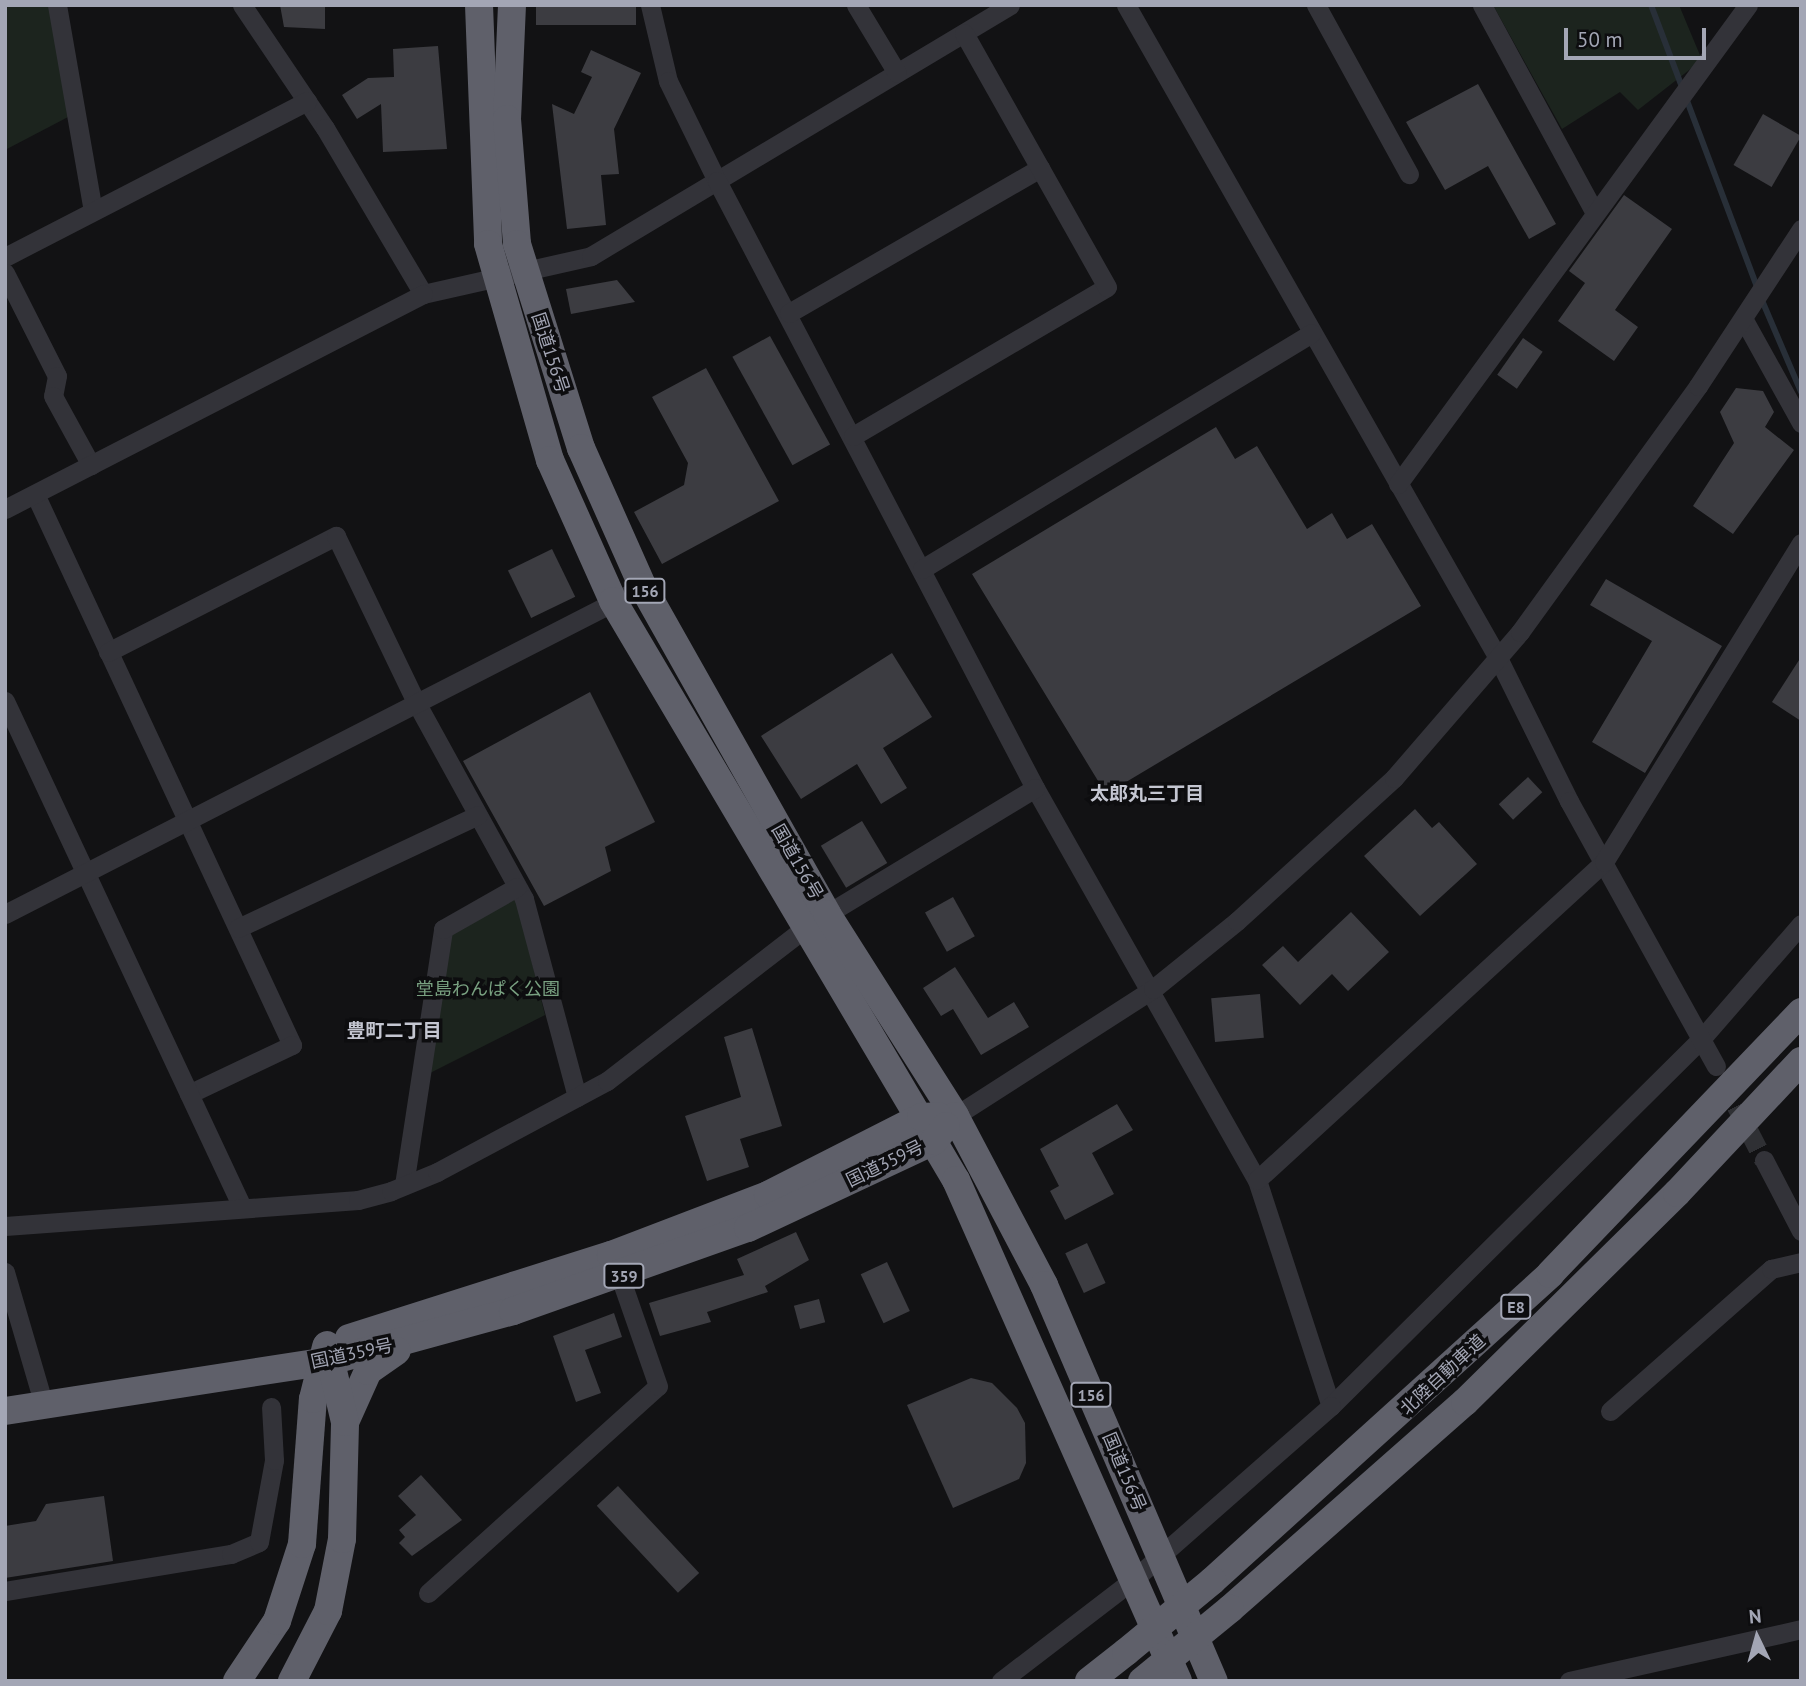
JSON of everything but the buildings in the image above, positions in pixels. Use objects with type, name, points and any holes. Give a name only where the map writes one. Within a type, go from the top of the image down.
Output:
[{"type":"highway","name":"国道156号","points":[[479,5],[486,218],[497,281],[550,460],[613,601],[816,921],[955,1116],[1044,1286],[1214,1681]]},
{"type":"highway","name":"国道156号","points":[[512,5],[508,119],[517,244],[582,448],[643,587],[927,1129],[1134,1579],[1178,1681]]},
{"type":"highway","name":"北陸自動車道","points":[[1089,1681],[1213,1581],[1550,1274],[1801,1012]]},
{"type":"highway","name":"北陸自動車道","points":[[1142,1681],[1230,1609],[1465,1402],[1660,1211],[1801,1061]]},
{"type":"highway","name":"国道359号","points":[[224,1374],[266,1369],[327,1356],[611,1255],[755,1200],[955,1116]]},
{"type":"highway","name":"国道359号","points":[[5,1411],[421,1338],[620,1277],[748,1228],[927,1129]]},
{"type":"highway","points":[[345,1422],[368,1371],[421,1338]]},
{"type":"highway","points":[[237,1681],[277,1621],[299,1557],[308,1510],[313,1399],[327,1356]]},
{"type":"highway","points":[[292,1681],[317,1640],[337,1578],[345,1422],[327,1356]]},
{"type":"highway","points":[[266,1369],[299,1384],[313,1399]]},
{"type":"street","points":[[57,5],[93,211]]},
{"type":"street","points":[[242,5],[307,101],[423,294]]},
{"type":"street","points":[[650,5],[668,81],[716,181],[789,313],[1035,788],[1153,989],[1257,1180],[1331,1406]]},
{"type":"street","points":[[856,5],[897,73]]},
{"type":"street","points":[[5,509],[423,294],[497,281],[591,256],[1010,5]]},
{"type":"street","points":[[1126,5],[1498,658],[1604,862],[1716,1066]]},
{"type":"street","points":[[1316,5],[1409,174]]},
{"type":"street","points":[[1482,5],[1595,213]]},
{"type":"street","points":[[1398,484],[1748,5]]},
{"type":"street","points":[[853,436],[1107,288],[964,33]]},
{"type":"street","points":[[5,257],[307,101]]},
{"type":"street","points":[[789,313],[1040,168]]},
{"type":"street","points":[[955,1116],[1153,989],[1237,921],[1394,778],[1498,658],[1744,320],[1801,229]]},
{"type":"street","points":[[5,273],[57,376],[53,396],[91,465]]},
{"type":"street","points":[[1744,320],[1801,422]]},
{"type":"street","points":[[922,569],[1311,333]]},
{"type":"street","points":[[34,494],[292,1045],[189,1094]]},
{"type":"street","points":[[108,652],[336,536],[417,704],[517,887],[577,1097]]},
{"type":"street","points":[[1257,1180],[1604,862],[1801,543]]},
{"type":"street","points":[[5,914],[188,823],[643,587]]},
{"type":"street","points":[[5,701],[12,732],[86,875],[242,1207]]},
{"type":"street","points":[[5,1226],[358,1200],[404,1185],[607,1081],[816,921],[1035,788]]},
{"type":"street","points":[[237,929],[478,815]]},
{"type":"street","points":[[404,1185],[443,929],[517,887]]},
{"type":"street","points":[[1001,1681],[1134,1579],[1331,1406],[1702,1038],[1801,924]]},
{"type":"street","points":[[1764,1160],[1801,1231]]},
{"type":"street","points":[[1610,1410],[1771,1269],[1801,1262]]},
{"type":"street","points":[[5,1272],[44,1405]]},
{"type":"street","points":[[428,1593],[658,1386],[620,1277]]},
{"type":"street","points":[[5,1591],[231,1554],[259,1542],[274,1460],[271,1407]]},
{"type":"street","points":[[1569,1681],[1801,1629]]},
{"type":"green space","points":[[5,5],[51,5],[70,116],[5,150]]},
{"type":"green space","points":[[1493,5],[1679,5],[1702,60],[1638,110],[1620,92],[1562,129]]},
{"type":"green space","name":"堂島わんぱく公園","points":[[515,894],[545,1015],[430,1073],[447,932]]},
{"type":"waterway","points":[[1651,5],[1682,87]]},
{"type":"waterway","points":[[1686,98],[1757,287]]},
{"type":"waterway","points":[[1761,298],[1801,392]]},
{"type":"tunnel","points":[[1723,1080],[1764,1160]]},
{"type":"district","name":"太郎丸三丁目","points":[[1147,794]]},
{"type":"district","name":"豊町二丁目","points":[[394,1031]]}]
